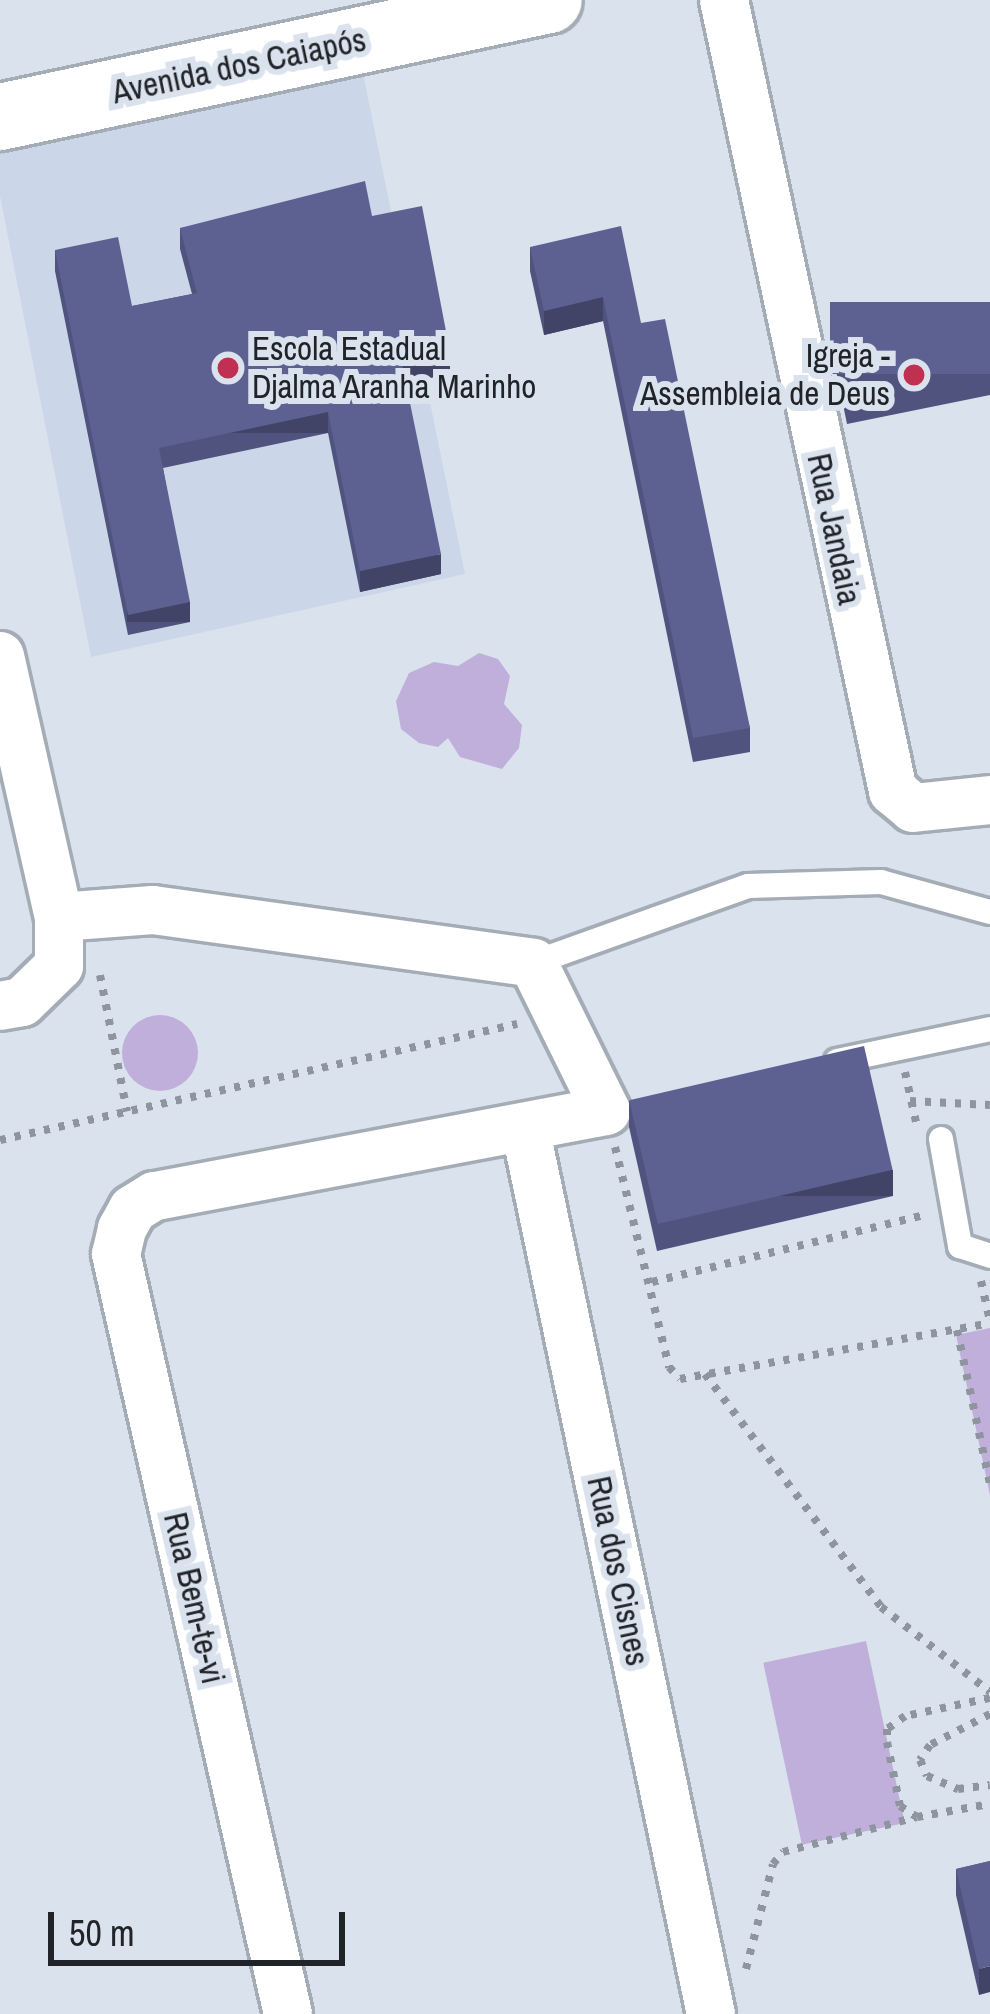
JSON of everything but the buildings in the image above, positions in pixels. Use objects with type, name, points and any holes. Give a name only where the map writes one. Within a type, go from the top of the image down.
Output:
[{"type":"main road","name":"Avenida dos Caiapós","points":[[0,117],[549,0]]},
{"type":"street","name":"Rua Jandaia","points":[[724,0],[892,791],[913,808],[941,810],[990,800]]},
{"type":"street","points":[[0,656],[74,916],[59,966],[11,1004]]},
{"type":"street","points":[[74,916],[153,910],[533,962],[617,1108],[525,1127]]},
{"type":"street","name":"Rua Bem-te-vi","points":[[288,2014],[116,1254],[133,1209],[154,1196],[525,1127]]},
{"type":"street","name":"Rua dos Cisnes","points":[[525,1127],[726,2002]]},
{"type":"lane","points":[[533,962],[748,886],[881,882],[990,912]]},
{"type":"lane","points":[[810,1067],[990,1028]]},
{"type":"lane","points":[[941,1139],[960,1246],[990,1256]]},
{"type":"path","points":[[74,916],[127,1111]]},
{"type":"path","points":[[0,1140],[515,1023],[535,1028]]},
{"type":"path","points":[[901,1047],[910,1101],[922,1134],[941,1139]]},
{"type":"path","points":[[910,1101],[990,1105]]},
{"type":"path","points":[[617,1108],[669,1367],[680,1379],[990,1323]]},
{"type":"path","points":[[652,1282],[951,1209]]},
{"type":"path","points":[[957,1330],[990,1484]]},
{"type":"path","points":[[705,1374],[881,1607],[990,1695]]},
{"type":"path","points":[[917,1817],[900,1806],[893,1787],[887,1730],[905,1716],[990,1695]]},
{"type":"path","points":[[990,1714],[930,1744],[920,1760],[927,1776],[958,1789],[990,1785]]},
{"type":"path","points":[[726,2002],[773,1864],[784,1852],[917,1817],[990,1804]]},
{"type":"shaded area","name":"Escola Estadual Djalma Aranha Marinho","points":[[360,59],[465,574],[91,657],[0,196],[0,136]]},
{"type":"shaded area","points":[[479,653],[498,659],[510,676],[504,704],[522,725],[519,748],[502,769],[460,757],[448,738],[438,747],[419,743],[401,729],[396,701],[409,673],[434,662],[458,666]]},
{"type":"shaded area","points":[[160,1015],[187,1026],[198,1053],[187,1080],[160,1091],[133,1080],[122,1053],[133,1026]]},
{"type":"shaded area","points":[[990,1328],[990,1495],[956,1335]]},
{"type":"shaded area","points":[[866,1641],[905,1823],[802,1845],[763,1663]]},
{"type":"place","name":"Escola Estadual Djalma Aranha Marinho","points":[[228,368]]},
{"type":"place","name":"Igreja - Assembleia de Deus","points":[[914,375]]}]
